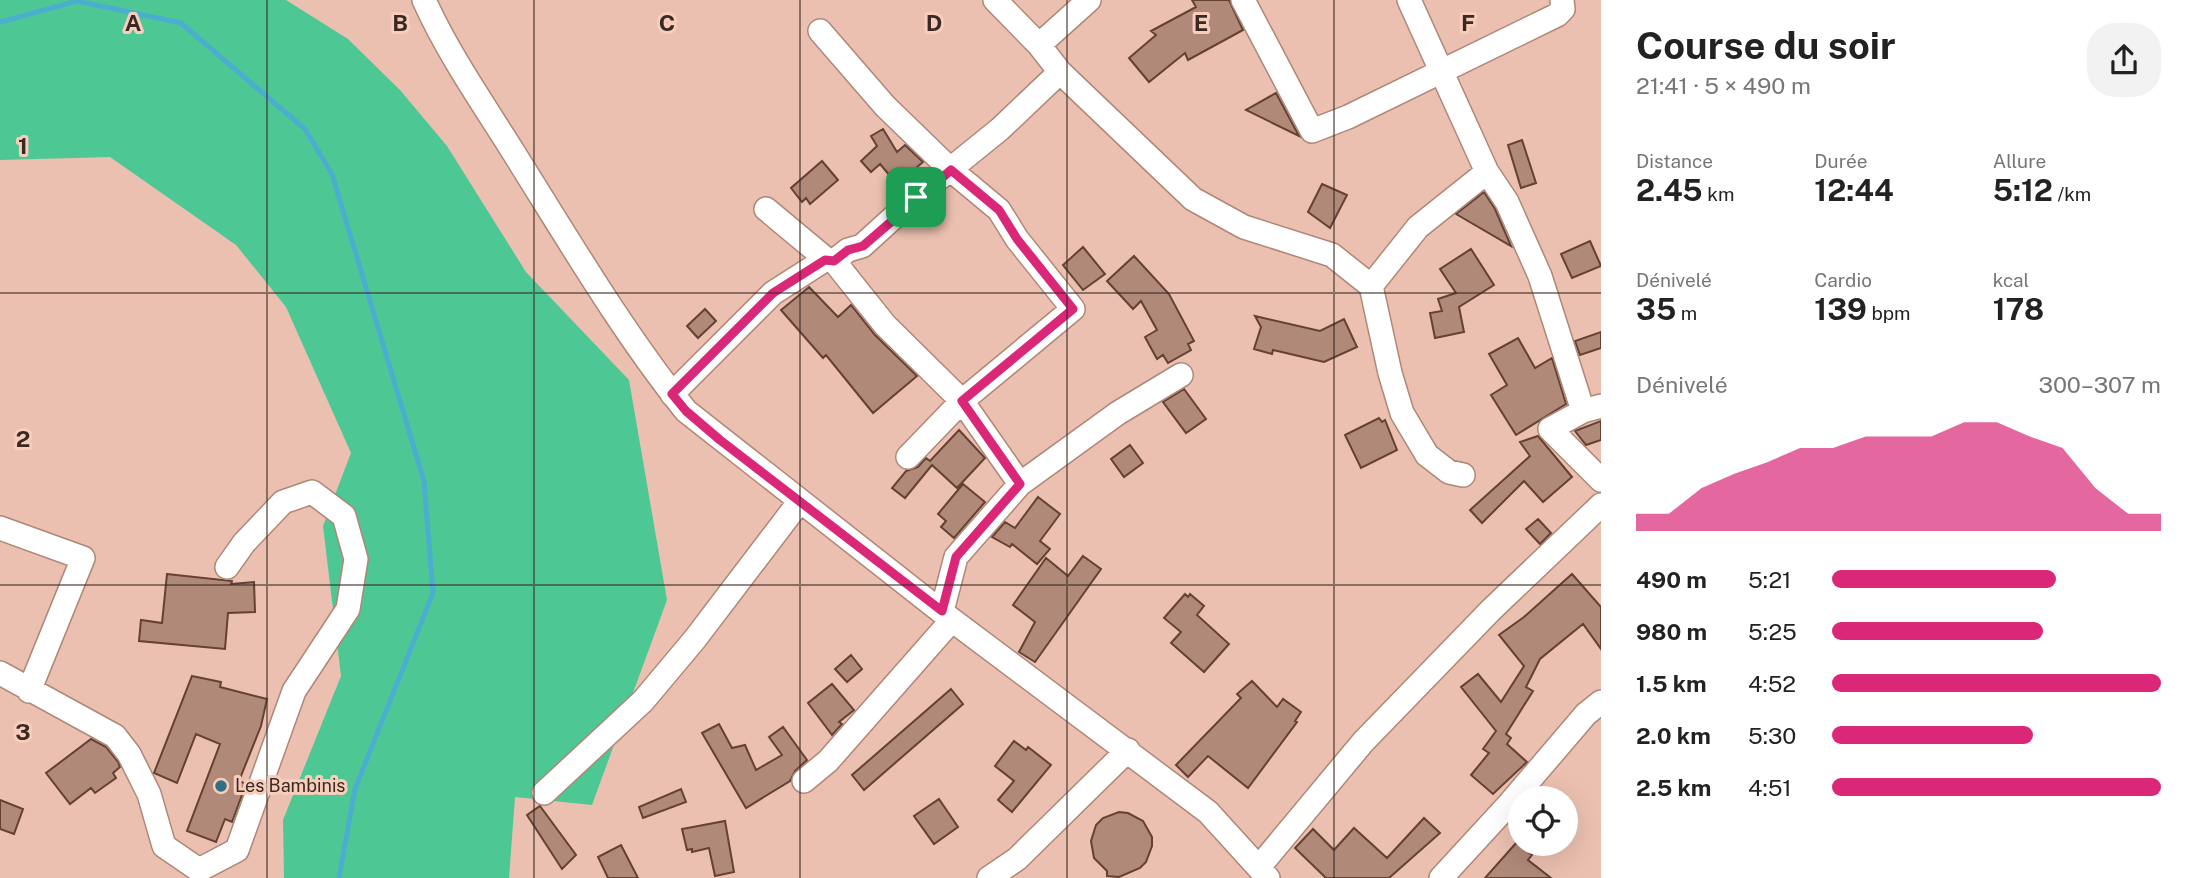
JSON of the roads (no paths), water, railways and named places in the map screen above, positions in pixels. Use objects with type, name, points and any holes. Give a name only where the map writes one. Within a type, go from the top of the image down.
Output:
[{"type":"street","points":[[424,0],[453,54],[572,246],[655,373],[686,411],[947,615],[1208,812],[1264,873],[1363,742],[1491,610],[1601,505]]},
{"type":"street","points":[[995,0],[1039,45],[1060,72],[1193,199],[1244,227],[1332,256],[1371,286],[1390,373],[1402,413],[1427,455],[1449,472],[1463,475]]},
{"type":"street","points":[[1039,45],[1089,0]]},
{"type":"street","points":[[1243,0],[1311,131],[1557,15],[1563,9],[1562,0]]},
{"type":"street","points":[[1409,0],[1487,172],[1507,202],[1540,276],[1592,408],[1550,429],[1601,480]]},
{"type":"street","points":[[820,31],[886,106],[951,170],[999,210],[1017,239],[1073,309],[962,401],[908,457]]},
{"type":"street","points":[[672,394],[773,293],[848,250],[863,246],[1060,72]]},
{"type":"street","points":[[1371,286],[1418,227],[1487,172]]},
{"type":"street","points":[[766,209],[830,260],[885,324],[962,401],[1020,484]]},
{"type":"street","points":[[804,782],[828,761],[947,615],[956,557],[1020,484],[1118,413],[1181,375]]},
{"type":"street","points":[[0,673],[115,736],[129,754],[149,794],[164,846],[199,874],[237,850],[294,691],[348,609],[356,559],[344,516],[312,492],[283,502],[244,543],[226,567]]},
{"type":"street","points":[[544,793],[643,701],[695,639],[800,501]]},
{"type":"street","points":[[0,528],[82,558],[29,691]]},
{"type":"street","points":[[1441,878],[1586,714],[1601,702]]},
{"type":"street","points":[[989,878],[1017,859],[1128,750]]},
{"type":"waterway","points":[[0,22],[77,1],[181,23],[305,129],[332,174],[424,481],[433,593],[355,789],[339,878]]},
{"type":"place","name":"Les Bambinis","points":[[221,786]]}]
